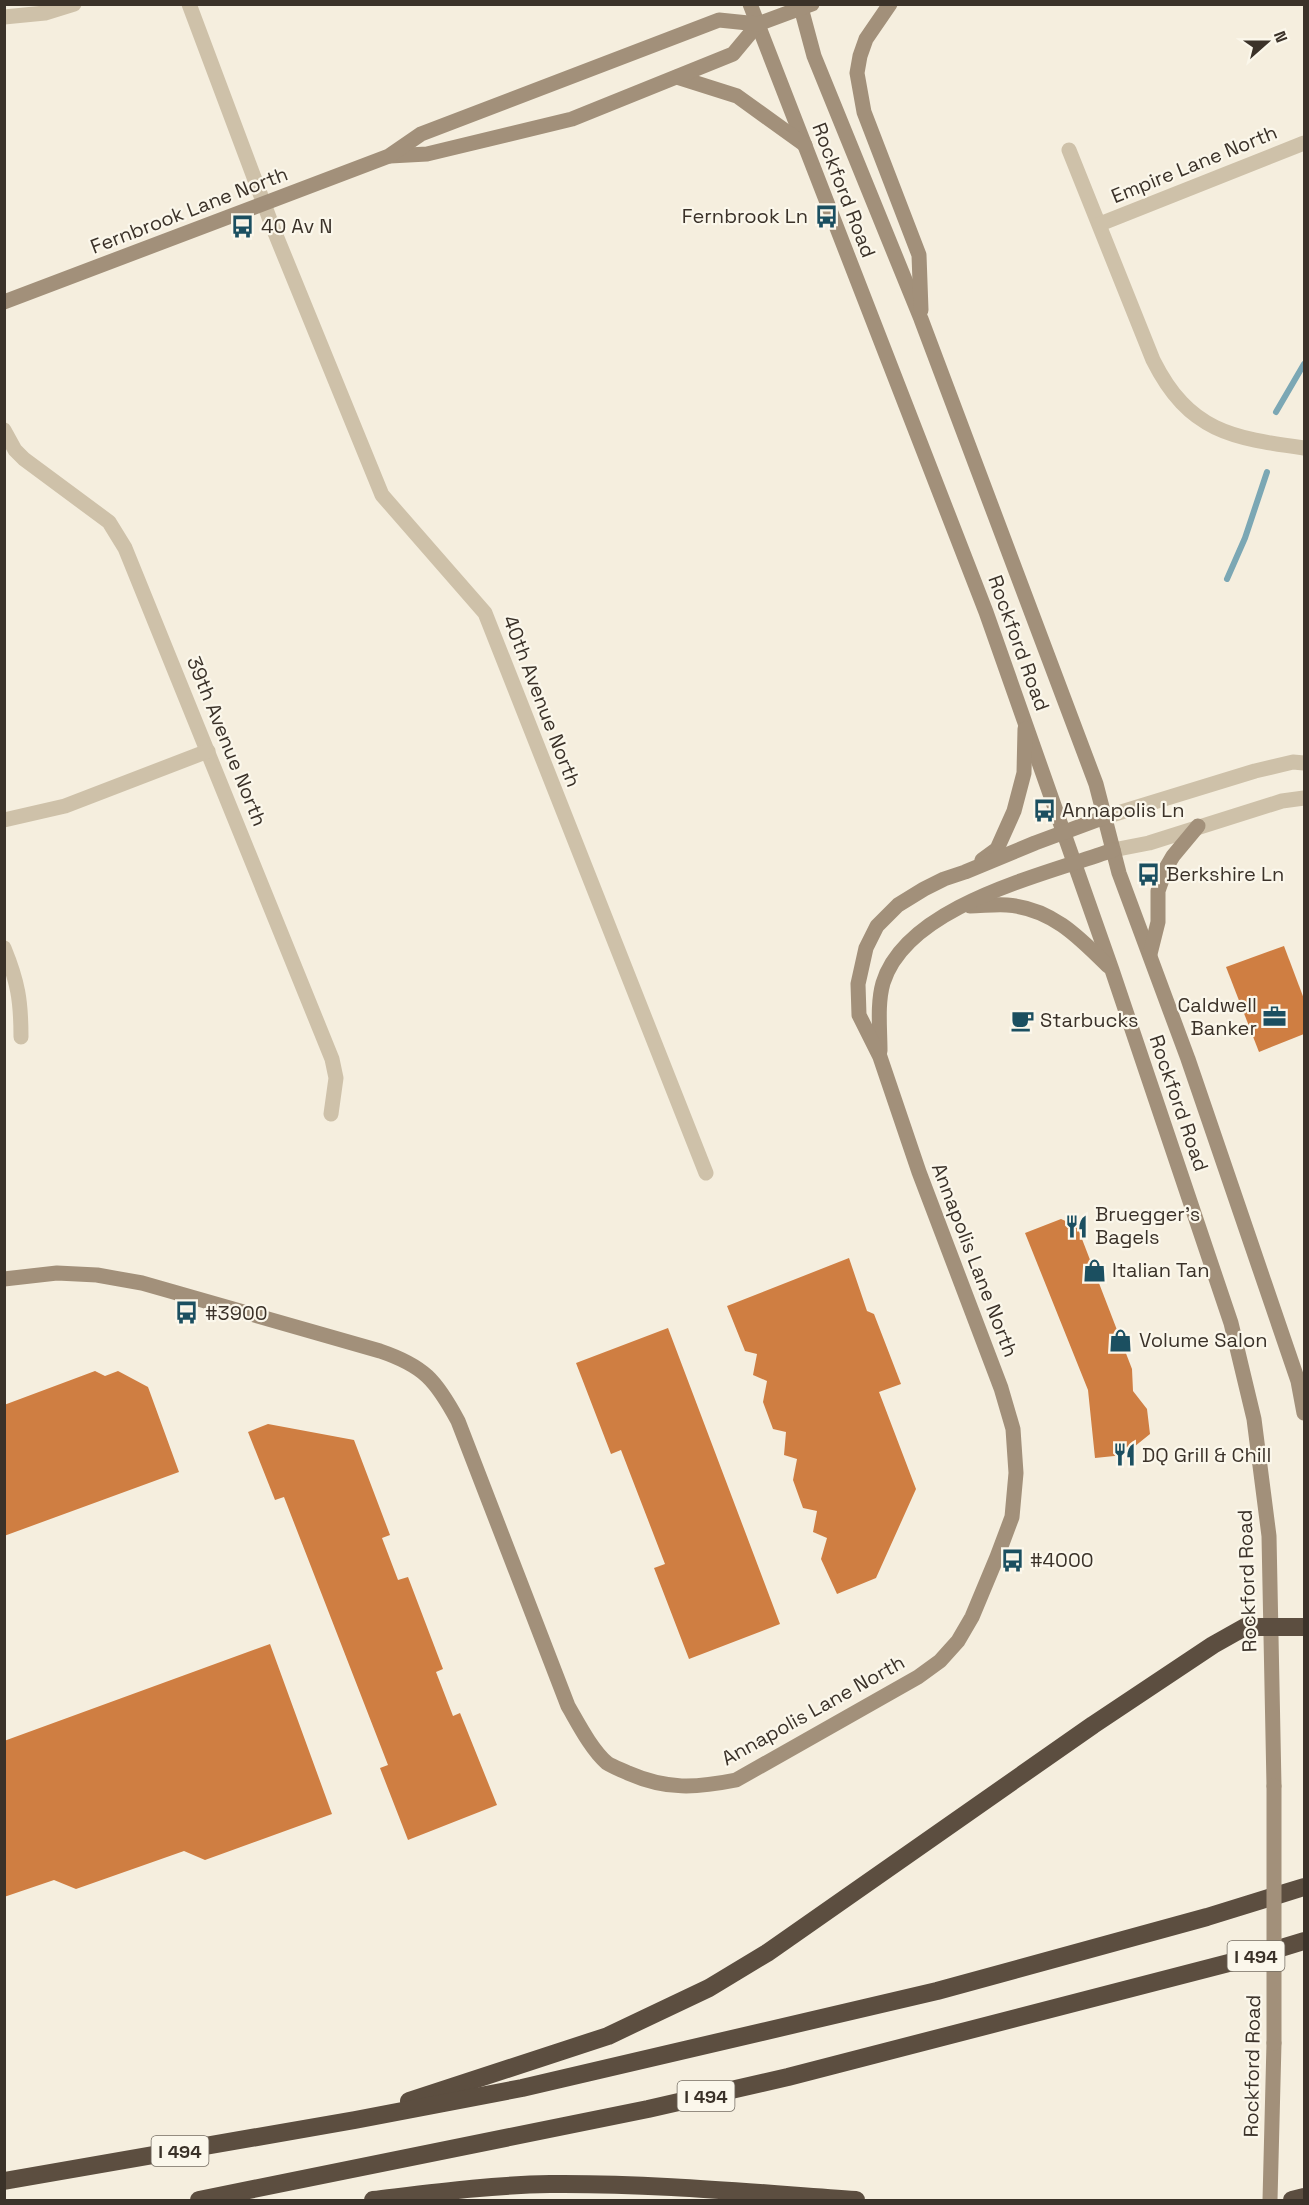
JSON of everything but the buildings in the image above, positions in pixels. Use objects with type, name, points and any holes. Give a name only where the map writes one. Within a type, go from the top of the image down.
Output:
[{"type":"highway","points":[[356,2120],[431,2092],[608,2036],[709,1988],[767,1953],[1093,1725],[1213,1645],[1245,1627],[1305,1627]]},
{"type":"highway","name":"I 494","points":[[4,2181],[356,2120],[522,2088],[937,1991],[1207,1917],[1305,1887]]},
{"type":"highway","name":"I 494","points":[[200,2200],[648,2109],[788,2077],[1248,1958],[1305,1941]]},
{"type":"highway","points":[[373,2200],[481,2187],[549,2184],[707,2190],[856,2200]]},
{"type":"highway","points":[[1292,2200],[1305,2197]]},
{"type":"main road","name":"Rockford Road","points":[[750,4],[986,612],[1025,719],[1232,1323],[1245,1375],[1254,1419],[1269,1536],[1274,1786],[1274,2043],[1270,2200]]},
{"type":"main road","points":[[890,4],[866,39],[857,73],[864,112],[919,255],[921,319]]},
{"type":"main road","name":"Fernbrook Lane North","points":[[4,302],[388,156],[421,134],[719,20],[758,24],[804,6]]},
{"type":"main road","name":"Rockford Road","points":[[804,6],[814,56],[921,319],[1096,784],[1119,873],[1196,1082],[1298,1381],[1305,1413]]},
{"type":"main road","name":"Fernbrook Lane North","points":[[388,156],[427,154],[554,124],[593,111],[733,54],[758,24]]},
{"type":"main road","points":[[677,77],[737,96],[805,145]]},
{"type":"main road","points":[[965,872],[997,849],[1013,814],[1024,773],[1025,719]]},
{"type":"main road","name":"Annapolis Lane North","points":[[4,1279],[40,1274],[67,1274],[97,1275],[142,1283],[380,1351],[404,1359],[422,1369],[446,1399],[458,1421],[568,1706],[585,1734],[608,1763],[659,1784],[670,1787],[704,1787],[736,1780],[918,1677],[939,1661],[958,1641],[972,1617],[998,1557],[1012,1517],[1016,1473],[1014,1429],[1001,1388],[919,1173],[880,1057],[859,1015],[858,984],[866,948],[877,926],[898,905],[924,889],[944,879],[1105,817]]},
{"type":"main road","points":[[1150,954],[1158,922],[1158,891],[1166,868],[1198,826]]},
{"type":"main road","name":"Annapolis Lane North","points":[[880,1057],[879,1015],[882,984],[890,966],[904,946],[928,925],[960,906],[1001,889],[1113,850]]},
{"type":"main road","points":[[960,906],[1006,905],[1042,913],[1071,929],[1112,970]]},
{"type":"street","points":[[4,17],[45,13],[74,4]]},
{"type":"street","name":"40th Avenue North","points":[[189,4],[264,204],[382,495],[485,613],[705,1173]]},
{"type":"street","name":"Empire Lane North","points":[[1100,224],[1305,143]]},
{"type":"street","points":[[1069,150],[1164,382],[1198,419],[1227,434],[1259,442],[1305,448]]},
{"type":"street","name":"39th Avenue North","points":[[4,430],[15,450],[24,459],[109,522],[125,548],[332,1059],[336,1078],[331,1114]]},
{"type":"street","points":[[4,820],[65,806],[208,751]]},
{"type":"street","points":[[1105,817],[1255,771],[1293,762],[1305,763]]},
{"type":"street","points":[[1113,850],[1149,843],[1282,801],[1305,798]]},
{"type":"street","points":[[4,948],[14,972],[21,1004],[21,1037]]},
{"type":"waterway","points":[[1276,412],[1304,364]]},
{"type":"waterway","points":[[1227,579],[1245,538],[1267,472]]},
{"type":"place","name":"Fernbrook Ln","points":[[826,216]]},
{"type":"place","name":"40 Av N","points":[[243,226]]},
{"type":"place","name":"Annapolis Ln","points":[[1044,810]]},
{"type":"place","name":"Berkshire Ln","points":[[1148,874]]},
{"type":"place","name":"Caldwell Banker","points":[[1275,1016]]},
{"type":"place","name":"Starbucks","points":[[1022,1020]]},
{"type":"place","name":"Bruegger's Bagels","points":[[1077,1226]]},
{"type":"place","name":"Italian Tan","points":[[1094,1270]]},
{"type":"place","name":"#3900","points":[[187,1313]]},
{"type":"place","name":"Volume Salon","points":[[1121,1340]]},
{"type":"place","name":"DQ Grill & Chill","points":[[1124,1455]]},
{"type":"place","name":"#4000","points":[[1012,1560]]}]
